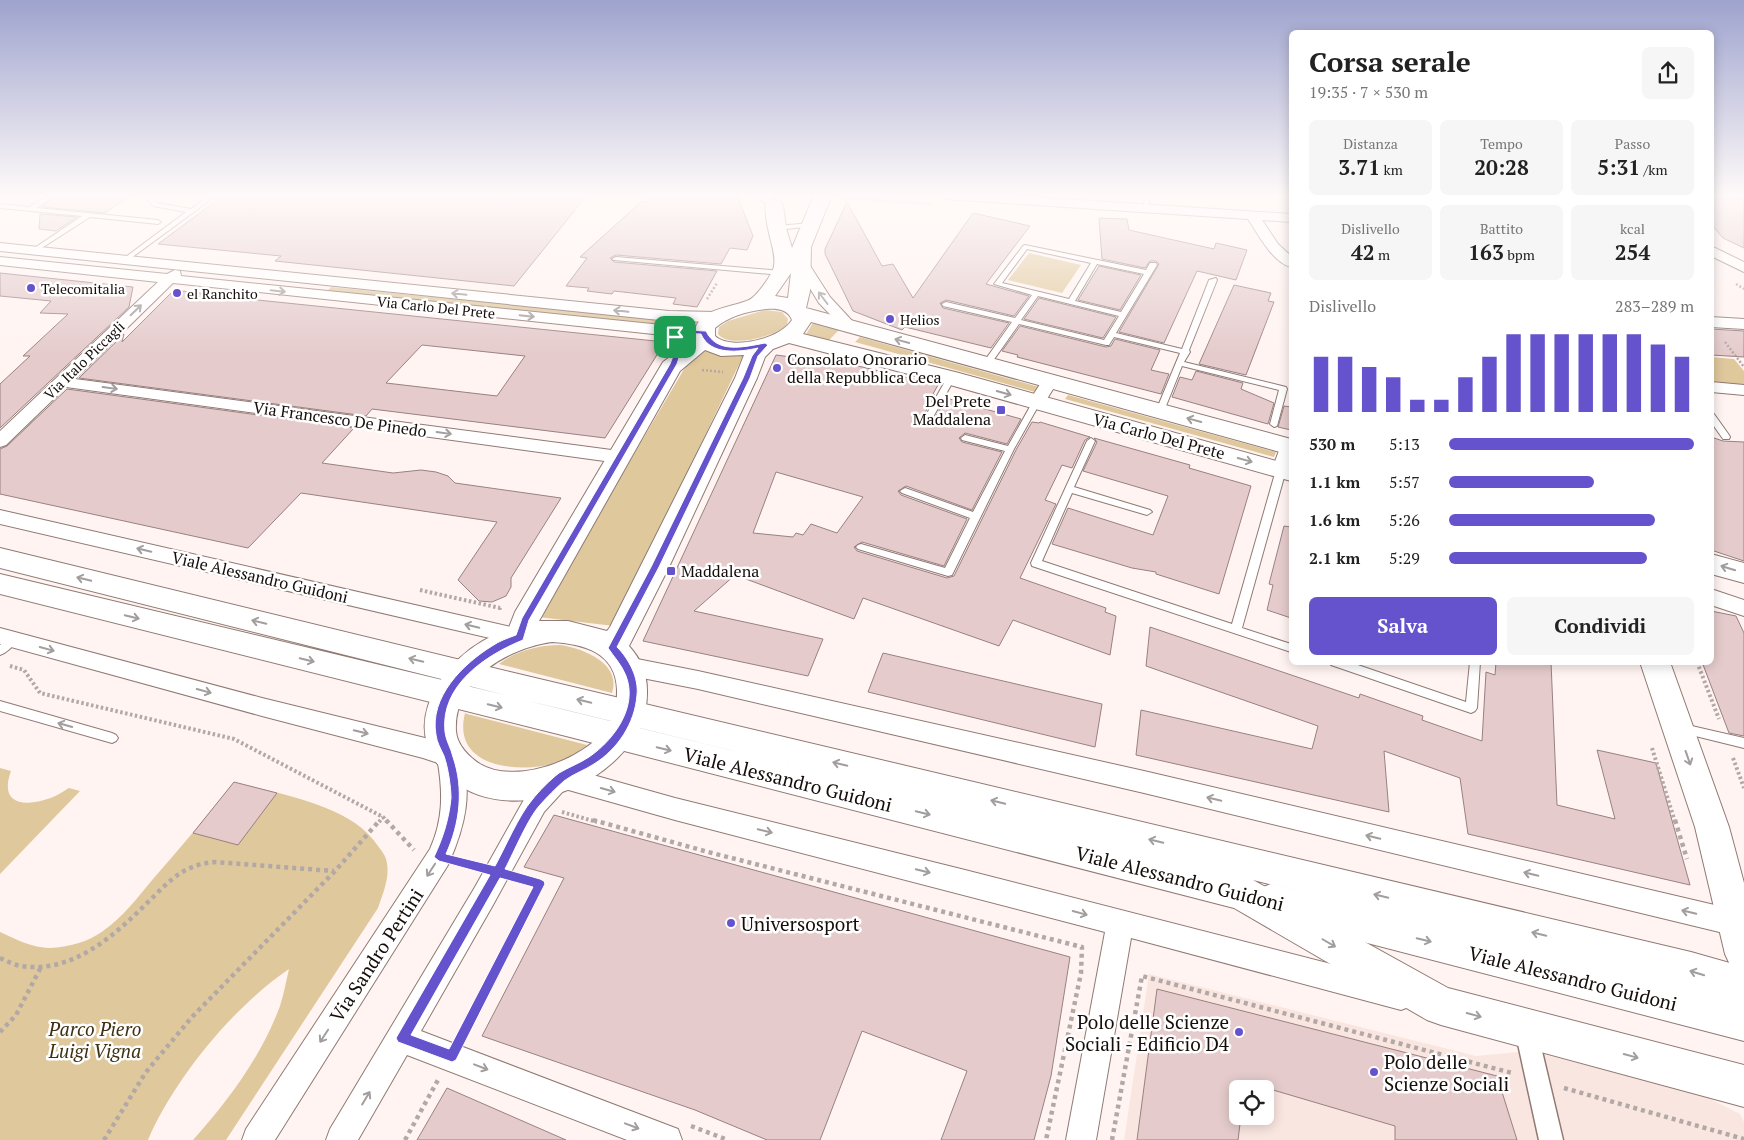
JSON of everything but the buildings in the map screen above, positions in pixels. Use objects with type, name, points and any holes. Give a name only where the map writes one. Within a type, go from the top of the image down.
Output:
[{"type":"main road","points":[[757,304],[782,273],[784,248]]},
{"type":"main road","points":[[456,683],[440,719],[440,733],[443,746],[449,758],[464,772],[493,784],[528,786],[561,777],[592,760],[624,724],[633,689],[620,657],[621,634],[655,567],[755,356],[775,340],[800,325],[802,320],[796,310],[800,291],[802,248]]},
{"type":"main road","name":"Via Carlo Del Prete","points":[[1286,471],[951,378],[775,340],[731,350],[720,348],[709,330],[757,304],[778,302],[796,310],[850,327],[1289,447]]},
{"type":"main road","points":[[520,637],[525,620],[673,364],[709,330]]},
{"type":"main road","name":"Viale Alessandro Guidoni","points":[[0,558],[456,683]]},
{"type":"main road","points":[[1714,565],[1744,573]]},
{"type":"main road","name":"Viale Alessandro Guidoni","points":[[0,584],[456,683],[624,724],[1672,966],[1744,986]]},
{"type":"main road","name":"Viale Alessandro Guidoni","points":[[456,683],[496,647],[520,637],[540,633],[568,631],[593,637],[620,657]]},
{"type":"main road","points":[[1656,665],[1663,733],[1729,862],[1744,886]]},
{"type":"main road","name":"Viale Alessandro Guidoni","points":[[624,724],[1241,893],[1744,1021]]},
{"type":"main road","points":[[1712,828],[1740,938]]},
{"type":"main road","points":[[1241,893],[1441,1006],[1744,1086]]},
{"type":"street","name":"Via Carlo Del Prete","points":[[14,248],[669,316],[709,330]]},
{"type":"street","points":[[1276,248],[1289,261]]},
{"type":"street","points":[[1714,252],[1744,268]]},
{"type":"street","name":"Via Carlo Del Prete","points":[[0,261],[168,280],[665,330],[709,330]]},
{"type":"street","points":[[802,264],[824,300],[850,327]]},
{"type":"street","points":[[168,280],[185,266]]},
{"type":"street","name":"Via Italo Piccagli","points":[[0,441],[168,280]]},
{"type":"street","points":[[1714,322],[1744,324]]},
{"type":"street","points":[[665,330],[677,340],[678,351],[673,364]]},
{"type":"street","points":[[1036,403],[1050,381]]},
{"type":"street","name":"Via Francesco De Pinedo","points":[[62,382],[619,457]]},
{"type":"street","points":[[1714,388],[1744,390]]},
{"type":"street","name":"Via Carlo Del Prete","points":[[1286,471],[1289,453]]},
{"type":"street","name":"Viale Alessandro Guidoni","points":[[0,517],[520,637]]},
{"type":"street","points":[[1714,589],[1744,598]]},
{"type":"street","points":[[1714,598],[1744,608]]},
{"type":"street","points":[[4,642],[425,748],[449,758]]},
{"type":"street","name":"Viale Alessandro Guidoni","points":[[620,657],[698,680],[1115,776],[1740,938]]},
{"type":"street","name":"Via Sandro Pertini","points":[[257,1140],[439,857],[450,835],[454,816],[456,796],[449,758]]},
{"type":"street","points":[[341,1140],[402,1038],[505,874],[535,804],[561,777],[675,809],[928,872],[1120,924],[1441,1006]]},
{"type":"street","points":[[1081,1140],[1120,924]]},
{"type":"street","points":[[1526,1028],[1551,1140]]},
{"type":"street","points":[[402,1038],[667,1140]]},
{"type":"lane","points":[[125,260],[141,248]]},
{"type":"lane","points":[[1024,248],[998,284],[1124,315]]},
{"type":"lane","points":[[1031,248],[1148,273]]},
{"type":"lane","points":[[616,259],[782,273]]},
{"type":"lane","points":[[1071,302],[1095,262]]},
{"type":"lane","points":[[946,304],[1106,343],[1153,265]]},
{"type":"lane","points":[[1160,411],[1179,363],[1186,352],[1213,280]]},
{"type":"lane","points":[[987,363],[1036,294]]},
{"type":"lane","points":[[1112,334],[1186,352]]},
{"type":"lane","points":[[1179,363],[1283,389],[1274,424]]},
{"type":"lane","points":[[929,417],[951,378]]},
{"type":"lane","points":[[861,547],[948,572],[1010,449],[1036,403]]},
{"type":"lane","points":[[1714,420],[1726,437]]},
{"type":"lane","points":[[965,438],[1010,449]]},
{"type":"lane","points":[[1092,441],[1036,563],[1289,647]]},
{"type":"lane","points":[[1236,630],[1286,471]]},
{"type":"lane","points":[[1069,489],[1147,512]]},
{"type":"lane","points":[[905,491],[976,517]]},
{"type":"lane","points":[[1344,665],[1471,708],[1475,665]]},
{"type":"lane","points":[[0,706],[112,738]]},
{"type":"lane","points":[[1663,733],[1744,743]]},
{"type":"path","points":[[1725,342],[1744,367]]},
{"type":"path","points":[[8,665],[24,670],[40,693],[234,739],[384,817],[411,849],[439,857]]},
{"type":"path","points":[[1663,733],[1687,860]]},
{"type":"path","points":[[559,811],[671,842],[1082,947],[1081,973],[1046,1140]]},
{"type":"path","points":[[104,1140],[146,1072],[192,1017],[335,871],[384,817]]},
{"type":"path","points":[[0,958],[20,966],[41,967],[64,962],[86,952],[121,928],[176,874],[196,863],[214,862],[335,871]]},
{"type":"path","points":[[404,1140],[452,1056],[540,884],[505,874]]},
{"type":"path","points":[[0,1032],[16,1015],[41,967]]},
{"type":"path","points":[[1112,1140],[1142,976],[1537,1080],[1744,1139]]},
{"type":"shaded area","name":"Polo delle Scienze Sociali","points":[[1149,974],[1476,1056],[1530,1051],[1698,1093],[1740,1114],[1744,1122],[1744,1140],[1124,1140]]},
{"type":"green space","points":[[1029,253],[1081,265],[1062,293],[1008,280]]},
{"type":"green space","points":[[331,287],[659,319],[656,325],[326,292]]},
{"type":"green space","points":[[765,310],[782,312],[788,319],[787,325],[763,337],[742,341],[724,338],[718,334],[719,327],[728,321]]},
{"type":"green space","points":[[814,321],[840,329],[827,342],[805,336]]},
{"type":"green space","points":[[860,337],[1039,387],[1035,392],[855,342]]},
{"type":"green space","points":[[701,349],[713,353],[743,356],[614,626],[538,617],[690,359]]},
{"type":"green space","points":[[1714,357],[1734,359],[1744,371],[1744,388],[1714,385]]},
{"type":"green space","points":[[1068,395],[1276,452],[1274,457],[1065,399]]},
{"type":"green space","points":[[560,645],[589,654],[606,665],[614,682],[612,693],[499,664],[505,659],[528,650]]},
{"type":"green space","points":[[465,713],[587,745],[564,760],[541,766],[525,768],[508,767],[492,763],[478,756],[468,746],[463,731]]},
{"type":"green space","points":[[0,768],[11,771],[8,789],[10,795],[20,802],[27,803],[47,799],[69,788],[80,791],[0,874]]},
{"type":"green space","name":"Parco Piero Luigi Vigna","points":[[234,782],[313,803],[351,820],[366,832],[384,854],[387,865],[386,884],[378,908],[226,1140],[193,1140],[219,1110],[253,1061],[280,1006],[289,969],[268,984],[247,1003],[208,1046],[173,1093],[148,1140],[0,1140],[0,932],[30,945],[43,948],[78,943],[97,935],[117,920],[130,906]]},
{"type":"place","name":"Telecomitalia","points":[[31,288]]},
{"type":"place","name":"el Ranchito","points":[[177,293]]},
{"type":"place","name":"Helios","points":[[890,319]]},
{"type":"place","name":"Consolato Onorario della Repubblica Ceca","points":[[777,368]]},
{"type":"place","name":"Del Prete Maddalena","points":[[1001,410]]},
{"type":"place","name":"Maddalena","points":[[671,571]]},
{"type":"place","name":"Universosport","points":[[731,923]]},
{"type":"place","name":"Polo delle Scienze Sociali - Edificio D4","points":[[1239,1032]]},
{"type":"place","name":"Polo delle Scienze Sociali","points":[[1374,1072]]},
{"type":"route","points":[[675,337],[665,330],[691,333],[703,332],[704,338],[712,345],[731,350],[765,345],[755,356],[655,567],[612,648],[621,656],[631,677],[633,689],[631,712],[626,724],[606,749],[578,769],[561,777],[535,804],[497,872],[484,896],[402,1038],[452,1056],[540,884],[497,872],[439,857],[450,835],[456,796],[449,758],[443,746],[440,733],[443,705],[455,683],[469,667],[496,647],[520,637],[525,620],[673,364],[678,351],[675,337]]}]
